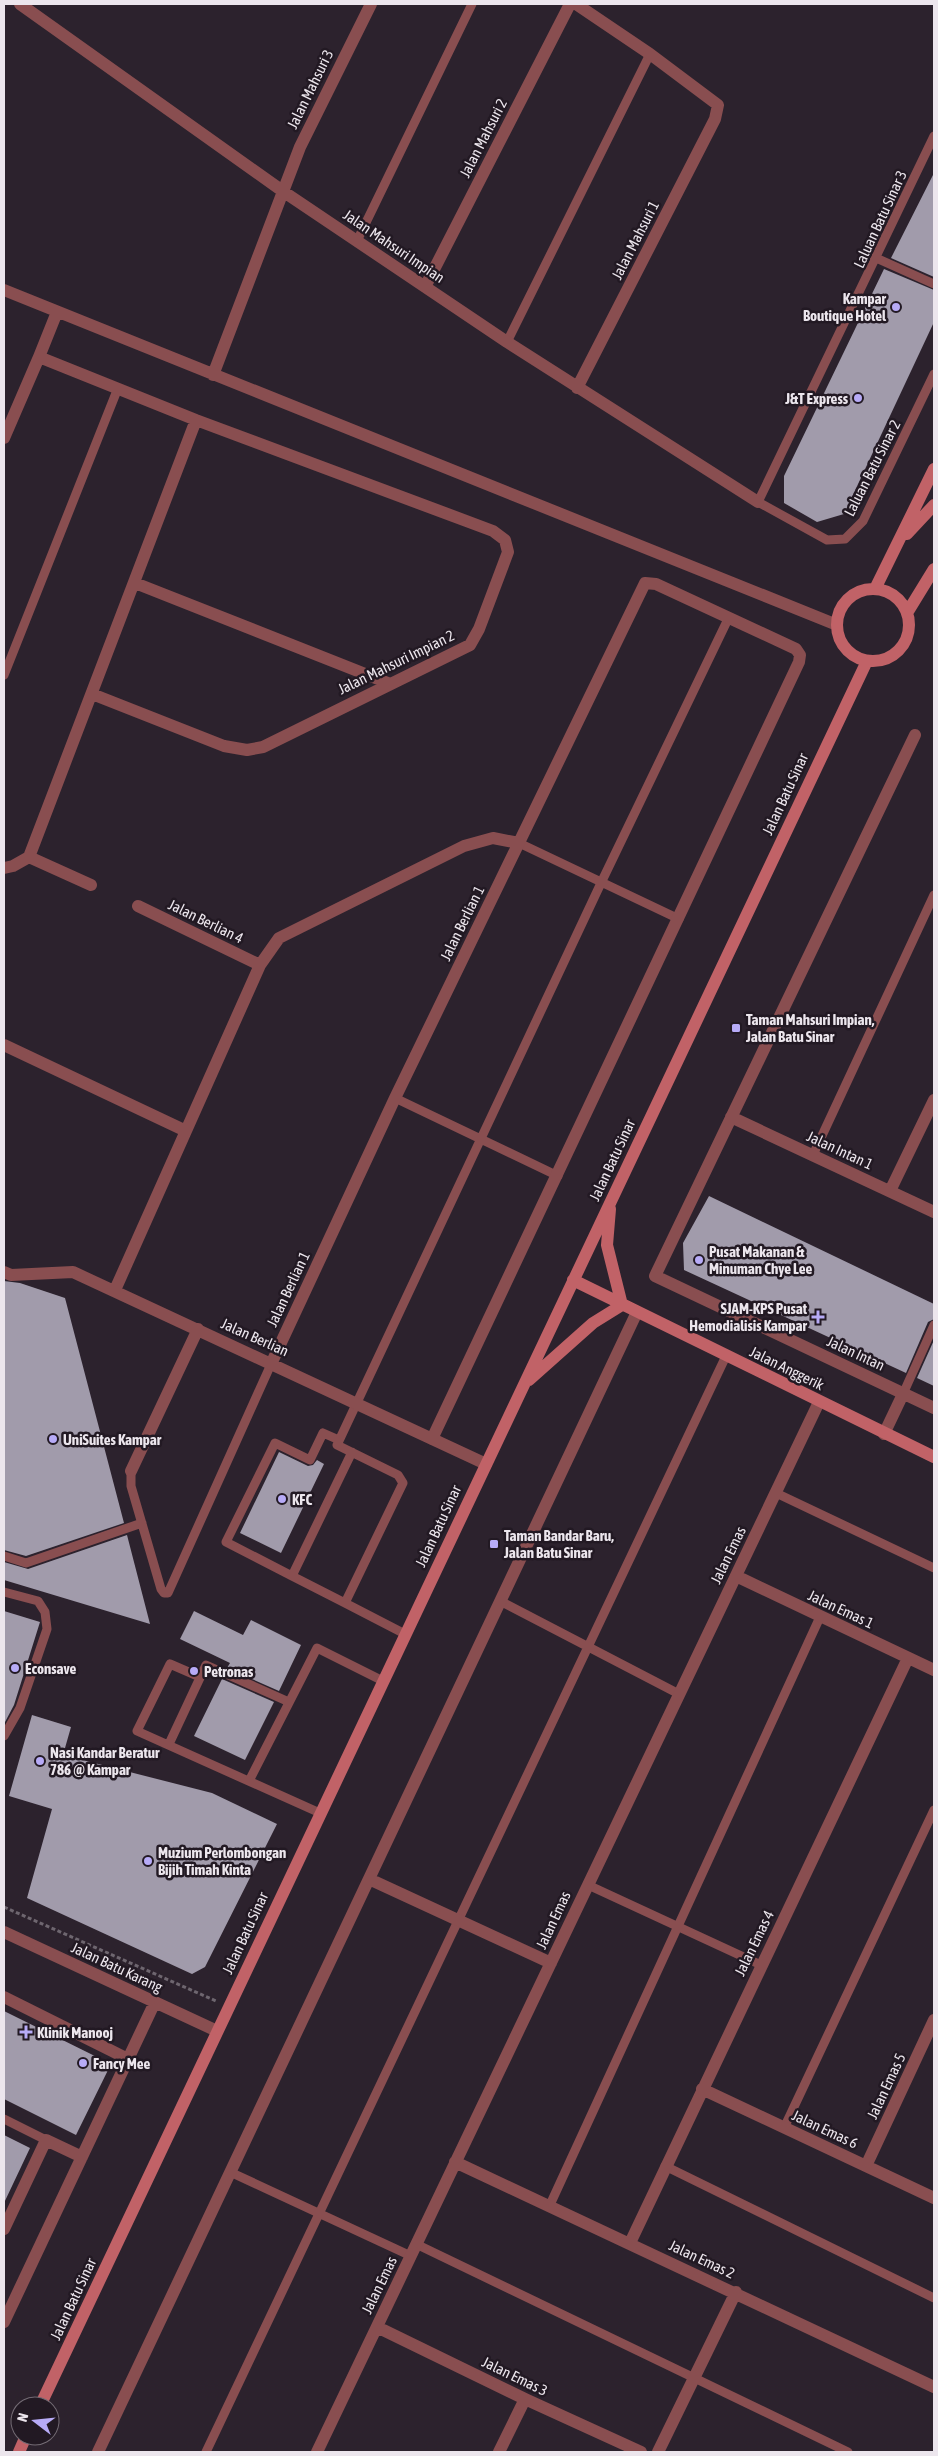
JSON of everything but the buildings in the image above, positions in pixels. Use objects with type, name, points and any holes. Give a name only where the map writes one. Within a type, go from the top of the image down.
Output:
[{"type":"street","name":"Jalan Mahsuri Impian","points":[[20,4],[284,192],[577,388],[758,502]]},
{"type":"street","name":"Jalan Mahsuri 3","points":[[213,375],[300,147],[371,4]]},
{"type":"street","name":"Jalan Mahsuri 2","points":[[425,287],[570,4]]},
{"type":"street","points":[[576,4],[650,54]]},
{"type":"street","name":"Jalan Mahsuri 1","points":[[577,388],[715,120],[718,105],[650,54]]},
{"type":"street","points":[[4,290],[837,625]]},
{"type":"street","points":[[4,438],[7,421],[57,312]]},
{"type":"street","name":"Jalan Mahsuri Impian 2","points":[[38,357],[196,420],[493,531],[505,540],[508,552],[479,629],[470,644],[263,747],[247,750],[224,746],[92,694]]},
{"type":"street","points":[[4,868],[13,866],[28,857],[135,583],[196,420]]},
{"type":"street","points":[[875,589],[934,469]]},
{"type":"street","points":[[897,545],[934,504]]},
{"type":"street","points":[[906,613],[934,569]]},
{"type":"street","points":[[135,583],[388,684]]},
{"type":"street","name":"Jalan Berlian 1","points":[[272,1362],[395,1098],[645,583],[656,584],[729,617]]},
{"type":"street","points":[[875,589],[894,596],[906,613],[908,631],[900,648],[885,658],[867,661],[857,658],[842,644],[837,625],[844,603],[853,595],[864,590],[875,589]]},
{"type":"street","points":[[432,1439],[680,919],[799,662],[800,655],[796,649],[729,617]]},
{"type":"street","name":"Jalan Batu Sinar","points":[[45,2396],[867,661]]},
{"type":"street","points":[[731,1117],[915,735]]},
{"type":"street","points":[[115,1290],[260,965],[279,938],[464,846],[493,838],[519,843]]},
{"type":"street","points":[[28,857],[91,885]]},
{"type":"street","name":"Jalan Berlian 4","points":[[138,906],[260,965]]},
{"type":"street","points":[[4,1045],[186,1132]]},
{"type":"street","points":[[890,1191],[934,1102]]},
{"type":"street","name":"Jalan Intan 1","points":[[731,1117],[934,1212]]},
{"type":"street","name":"Jalan Intan","points":[[731,1117],[655,1276],[934,1408]]},
{"type":"street","points":[[524,1384],[593,1323],[622,1305],[607,1245],[610,1201]]},
{"type":"street","name":"Jalan Berlian","points":[[4,1272],[11,1275],[73,1272],[272,1362],[486,1464]]},
{"type":"street","name":"Jalan Anggerik","points":[[573,1280],[934,1457]]},
{"type":"street","points":[[98,2452],[637,1312]]},
{"type":"street","points":[[131,1471],[198,1329]]},
{"type":"street","points":[[884,1434],[903,1394]]},
{"type":"street","name":"Jalan Emas","points":[[317,2452],[819,1402]]},
{"type":"street","name":"Jalan Emas 1","points":[[736,1576],[934,1670]]},
{"type":"street","name":"Jalan Emas 4","points":[[630,2243],[908,1658]]},
{"type":"street","points":[[369,1879],[551,1963]]},
{"type":"street","name":"Jalan Batu Karang","points":[[4,1932],[217,2031]]},
{"type":"street","points":[[4,1997],[128,2059]]},
{"type":"street","points":[[4,2322],[155,2002]]},
{"type":"street","name":"Jalan Emas 5","points":[[866,2166],[934,2020]]},
{"type":"street","name":"Jalan Emas 6","points":[[702,2090],[934,2198]]},
{"type":"street","points":[[4,2229],[46,2140],[82,2157]]},
{"type":"street","name":"Jalan Emas 2","points":[[455,2162],[736,2292],[934,2387]]},
{"type":"street","points":[[658,2452],[736,2292]]},
{"type":"street","name":"Jalan Emas 3","points":[[377,2327],[525,2399],[641,2452]]},
{"type":"street","points":[[500,2452],[525,2399]]},
{"type":"lane","points":[[357,240],[472,4]]},
{"type":"lane","points":[[507,342],[650,54]]},
{"type":"lane","name":"Laluan Batu Sinar 3","points":[[758,502],[934,136]]},
{"type":"lane","points":[[876,258],[934,284]]},
{"type":"lane","name":"Laluan Batu Sinar 2","points":[[758,502],[827,540],[845,539],[863,521],[934,374]]},
{"type":"lane","points":[[4,675],[118,388]]},
{"type":"lane","points":[[344,1603],[403,1483],[398,1475],[337,1445],[601,883],[729,617]]},
{"type":"lane","points":[[519,843],[680,919]]},
{"type":"lane","points":[[813,1155],[934,895]]},
{"type":"lane","points":[[395,1098],[558,1176]]},
{"type":"lane","points":[[903,1394],[934,1325]]},
{"type":"lane","points":[[206,2452],[726,1356]]},
{"type":"lane","points":[[131,1471],[131,1486],[161,1589],[164,1593],[168,1593],[272,1362]]},
{"type":"lane","points":[[339,1440],[323,1433],[310,1460],[275,1443],[226,1542],[405,1634]]},
{"type":"lane","points":[[292,1576],[352,1452]]},
{"type":"lane","points":[[776,1493],[934,1568]]},
{"type":"lane","points":[[4,1556],[26,1563],[142,1523]]},
{"type":"lane","points":[[4,1592],[38,1601],[45,1612],[47,1629],[20,1708],[4,1736]]},
{"type":"lane","points":[[500,1601],[680,1694]]},
{"type":"lane","points":[[549,2207],[820,1617]]},
{"type":"lane","points":[[249,1781],[317,1648],[383,1681]]},
{"type":"lane","points":[[200,1678],[170,1664],[137,1731],[320,1813]]},
{"type":"lane","points":[[169,1744],[206,1665],[289,1702]]},
{"type":"lane","points":[[784,2128],[934,1810]]},
{"type":"lane","points":[[588,1885],[761,1965]]},
{"type":"lane","points":[[4,2119],[46,2140]]},
{"type":"lane","points":[[665,2166],[934,2298]]},
{"type":"lane","points":[[230,2172],[411,2256]]},
{"type":"lane","points":[[416,2244],[848,2452]]},
{"type":"path","points":[[4,1907],[228,2007]]},
{"type":"place","name":"Kampar Boutique Hotel","points":[[896,307]]},
{"type":"place","name":"J&T Express","points":[[858,398]]},
{"type":"place","name":"Taman Mahsuri Impian, Jalan Batu Sinar","points":[[736,1028]]},
{"type":"place","name":"Pusat Makanan & Minuman Chye Lee","points":[[699,1260]]},
{"type":"place","name":"SJAM-KPS Pusat Hemodialisis Kampar","points":[[818,1317]]},
{"type":"place","name":"UniSuites Kampar","points":[[53,1439]]},
{"type":"place","name":"KFC","points":[[282,1499]]},
{"type":"place","name":"Taman Bandar Baru, Jalan Batu Sinar","points":[[494,1544]]},
{"type":"place","name":"Econsave","points":[[15,1668]]},
{"type":"place","name":"Petronas","points":[[194,1671]]},
{"type":"place","name":"Nasi Kandar Beratur 786 @ Kampar","points":[[40,1761]]},
{"type":"place","name":"Muzium Perlombongan Bijih Timah Kinta","points":[[148,1861]]},
{"type":"place","name":"Klinik Manooj","points":[[26,2032]]},
{"type":"place","name":"Fancy Mee","points":[[83,2063]]}]
